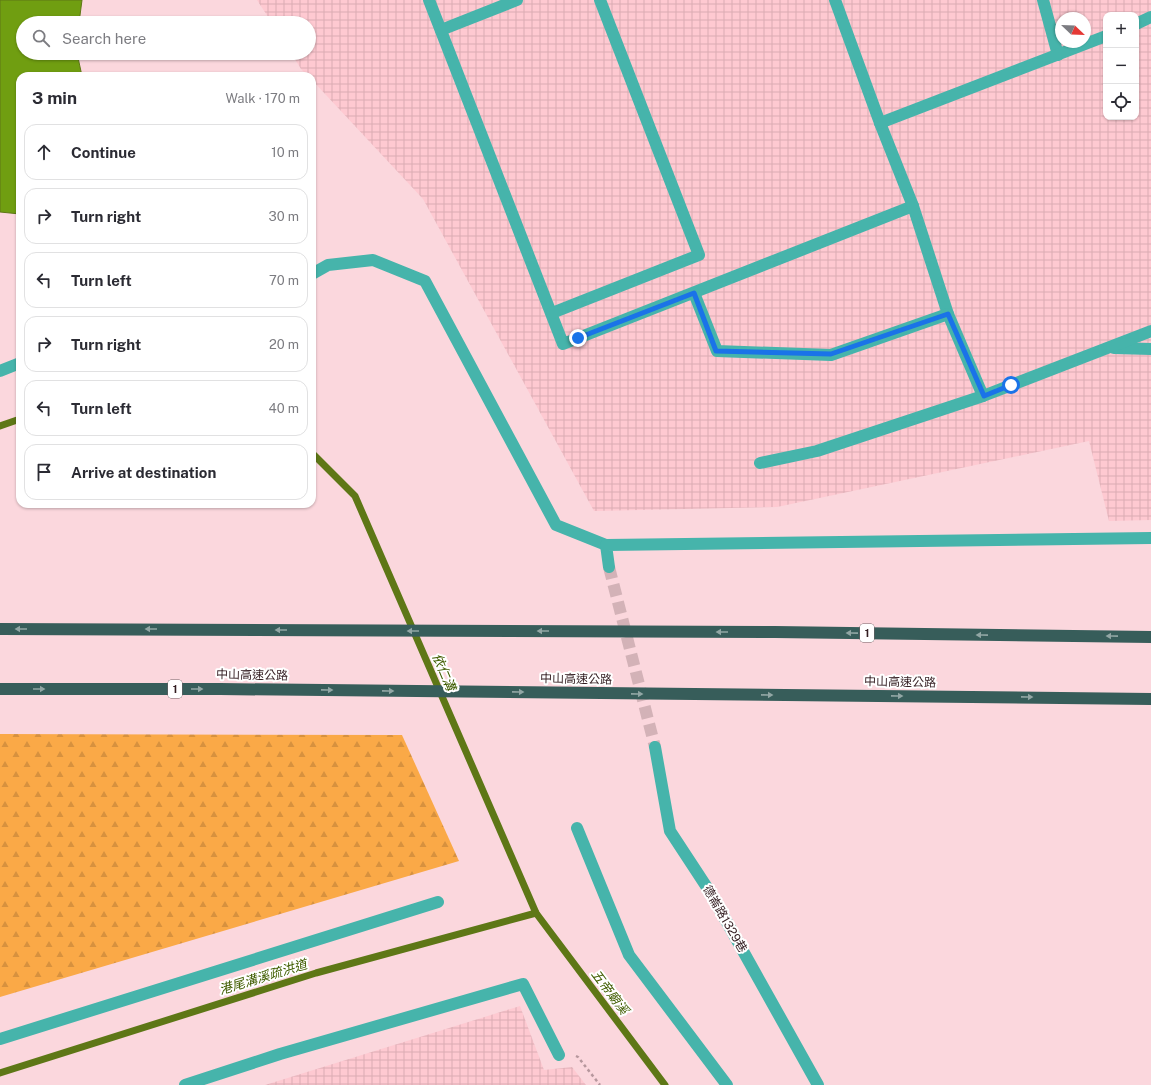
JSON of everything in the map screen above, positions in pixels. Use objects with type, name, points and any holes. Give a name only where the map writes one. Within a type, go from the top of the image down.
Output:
[{"type":"highway","name":"1","points":[[0,629],[320,630],[1151,637]]},
{"type":"highway","name":"中山高速公路","points":[[0,688],[1151,698]]},
{"type":"lane","points":[[429,0],[563,344],[913,206]]},
{"type":"lane","points":[[441,30],[516,0]]},
{"type":"lane","points":[[552,313],[699,255],[600,0]]},
{"type":"lane","points":[[835,0],[880,123],[913,206],[948,314],[984,396]]},
{"type":"lane","points":[[1043,0],[1058,55]]},
{"type":"lane","points":[[1139,23],[1151,18]]},
{"type":"lane","points":[[880,123],[1103,37]]},
{"type":"lane","points":[[316,272],[328,265],[373,260],[425,281],[556,525],[606,545],[1151,538]]},
{"type":"lane","points":[[694,293],[716,351],[831,354],[948,314]]},
{"type":"lane","points":[[760,463],[817,451],[984,396],[1151,332]]},
{"type":"lane","points":[[1108,348],[1151,349]]},
{"type":"lane","points":[[0,371],[16,364]]},
{"type":"lane","points":[[606,545],[609,567]]},
{"type":"lane","name":"德崙路1329巷","points":[[655,747],[670,831],[710,892],[818,1085]]},
{"type":"lane","points":[[577,828],[629,955],[727,1085]]},
{"type":"lane","points":[[0,1039],[438,902]]},
{"type":"lane","points":[[185,1085],[280,1054],[524,984],[559,1054]]},
{"type":"path","points":[[559,1054],[578,1057],[600,1085]]},
{"type":"shaded area","points":[[0,0],[82,0],[80,16],[16,16],[16,60],[79,60],[81,72],[16,72],[16,214],[0,212]]},
{"type":"shaded area","points":[[257,0],[1151,0],[1151,520],[1109,521],[1089,441],[777,507],[594,511],[423,199],[316,84],[316,72],[304,72],[295,60],[316,60],[316,16],[267,16]]},
{"type":"shaded area","points":[[520,1006],[544,1070],[572,1067],[586,1085],[265,1085]]},
{"type":"green space","points":[[0,734],[402,735],[459,861],[0,997]]},
{"type":"waterway","name":"依仁溝","points":[[0,426],[16,420]]},
{"type":"waterway","name":"依仁溝","points":[[316,457],[355,496],[536,913],[665,1085]]},
{"type":"waterway","name":"港尾溝溪疏洪道","points":[[0,1073],[316,973],[536,913]]},
{"type":"tunnel","points":[[609,567],[655,747]]},
{"type":"route","points":[[578,338],[694,293],[716,351],[831,354],[948,314],[984,396],[1011,385]]},
{"type":"water label","name":"五帝廟溪","points":[[610,992]]}]
